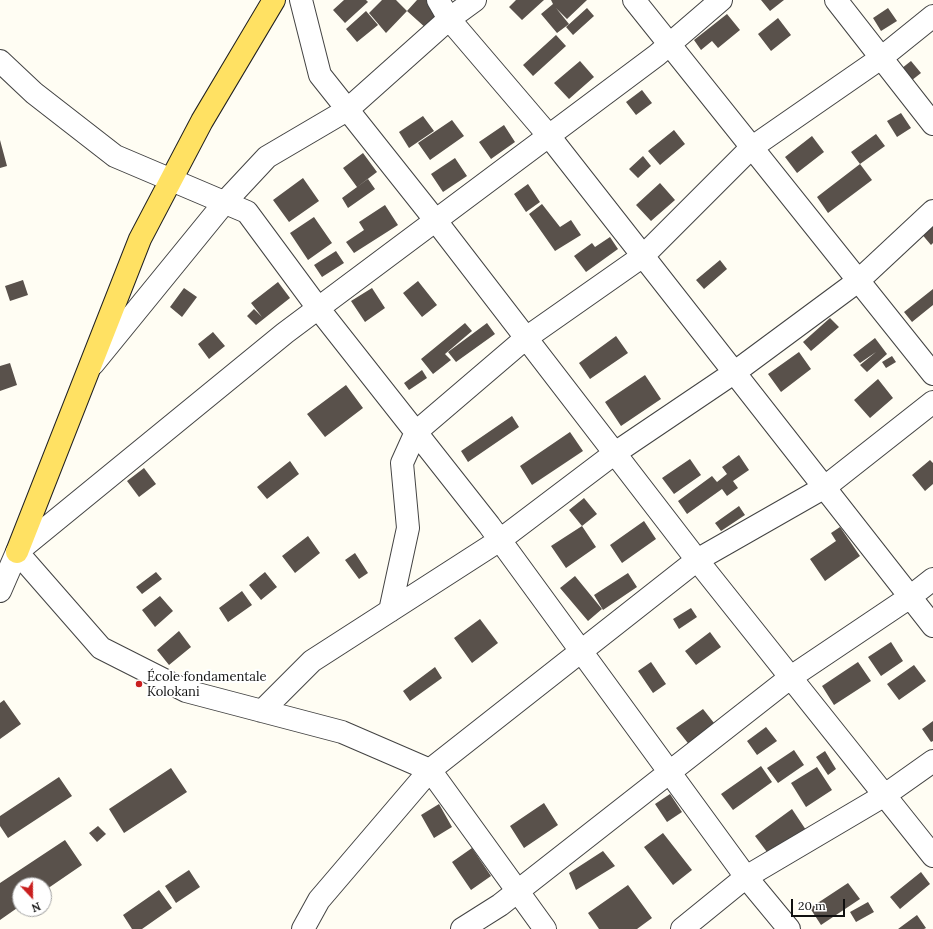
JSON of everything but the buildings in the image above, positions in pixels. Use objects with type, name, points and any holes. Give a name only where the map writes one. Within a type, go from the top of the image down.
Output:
[{"type":"main road","points":[[17,552],[87,371],[140,240],[202,121],[274,0]]},
{"type":"street","points":[[301,0],[320,75],[436,220],[698,560],[933,856]]},
{"type":"street","points":[[438,0],[449,19],[549,136],[933,626]]},
{"type":"street","points":[[87,371],[225,202],[266,157],[347,110],[449,19],[475,0]]},
{"type":"street","points":[[634,0],[933,374]]},
{"type":"street","points":[[0,591],[17,552],[278,338],[669,45],[721,0]]},
{"type":"street","points":[[836,0],[933,124]]},
{"type":"street","points":[[390,611],[408,528],[402,463],[416,432],[526,338],[643,256],[751,148],[881,58],[933,16]]},
{"type":"street","points":[[0,61],[34,93],[115,156],[247,212],[318,308],[500,540],[746,877],[789,929]]},
{"type":"street","points":[[262,711],[312,661],[500,540],[615,453],[735,372],[858,281],[933,211]]},
{"type":"street","points":[[303,929],[320,900],[430,770],[698,560],[825,487],[933,402]]},
{"type":"street","points":[[17,552],[102,648],[186,691],[342,732],[430,770],[545,929]]},
{"type":"street","points":[[462,929],[517,891],[791,677],[910,597],[933,579]]},
{"type":"street","points":[[682,929],[746,877],[886,795],[933,761]]},
{"type":"place","name":"École fondamentale Kolokani","points":[[139,684]]}]
